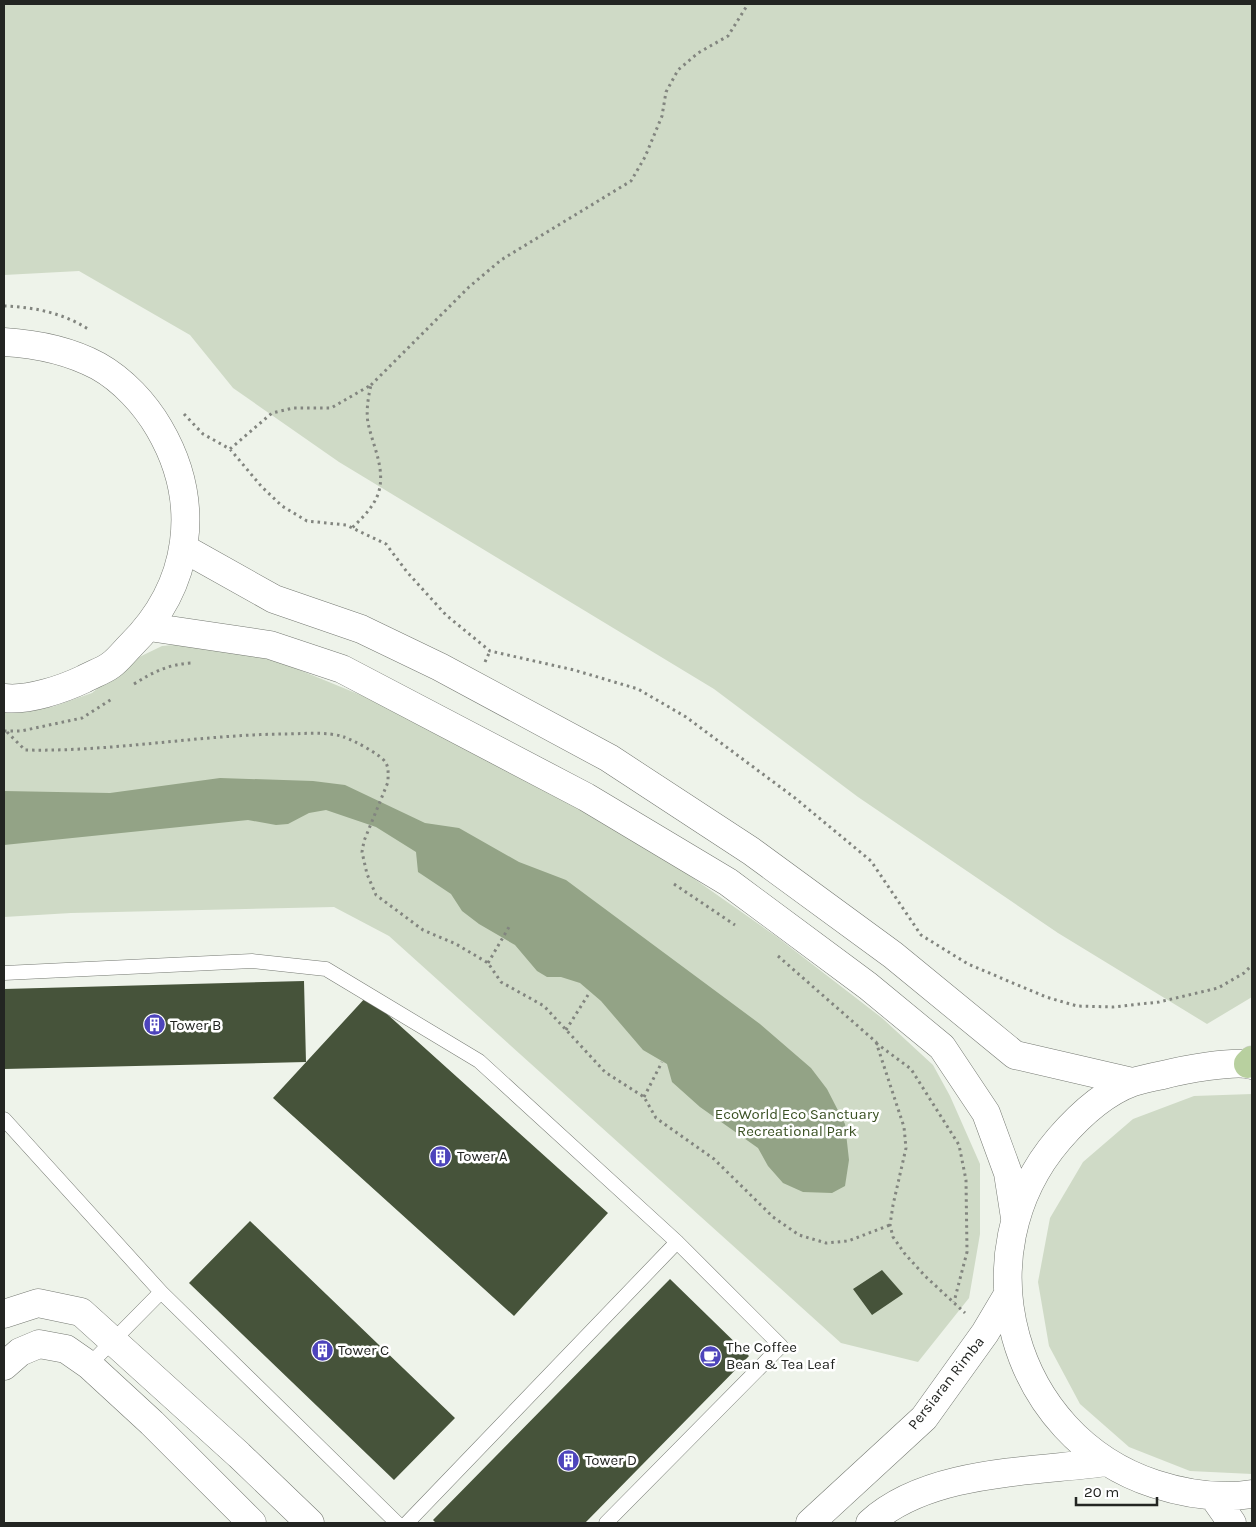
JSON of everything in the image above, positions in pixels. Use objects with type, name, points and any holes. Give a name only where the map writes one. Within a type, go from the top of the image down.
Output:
[{"type":"street","points":[[4,342],[33,343],[68,352],[100,367],[128,388],[151,415],[169,445],[181,478],[186,513],[183,548],[171,590],[149,627],[111,665],[63,690],[4,698]]},
{"type":"street","points":[[183,548],[274,599],[361,629],[440,667],[609,758],[759,857],[893,955],[1015,1055],[1132,1082]]},
{"type":"street","points":[[149,627],[270,645],[342,669],[586,797],[728,882],[868,986],[942,1047],[986,1113],[1008,1173],[1015,1218]]},
{"type":"street","points":[[1251,1063],[1186,1069],[1132,1082],[1100,1101],[1072,1124],[1048,1152],[1028,1184],[1015,1218],[1007,1257],[1007,1296],[1014,1336],[1028,1373],[1049,1407],[1075,1437],[1106,1462],[1149,1482],[1176,1490],[1213,1496],[1252,1494]]},
{"type":"street","name":"Persiaran Rimba","points":[[810,1523],[924,1418],[986,1333],[1007,1296]]},
{"type":"street","points":[[4,1314],[38,1303],[81,1312],[239,1455],[310,1523]]},
{"type":"street","points":[[4,1366],[20,1352],[39,1344],[66,1349],[89,1365],[152,1423],[252,1523]]},
{"type":"street","points":[[870,1523],[904,1500],[936,1487],[1006,1474],[1106,1462]]},
{"type":"street","points":[[1213,1496],[1232,1523]]},
{"type":"lane","points":[[4,973],[252,961],[326,969],[478,1061],[677,1242],[781,1346],[606,1523]]},
{"type":"lane","points":[[4,1119],[161,1292],[397,1523]]},
{"type":"lane","points":[[407,1523],[677,1242]]},
{"type":"lane","points":[[89,1365],[161,1292]]},
{"type":"path","points":[[230,449],[272,412],[293,408],[331,408],[371,385],[469,287],[501,260],[631,180],[645,157],[662,116],[666,92],[678,70],[698,53],[728,36],[748,4]]},
{"type":"path","points":[[4,306],[43,310],[74,320],[89,330]]},
{"type":"path","points":[[352,528],[368,511],[379,492],[380,463],[368,423],[367,402],[371,385]]},
{"type":"path","points":[[182,413],[203,434],[230,449],[260,486],[282,506],[307,520],[352,528],[386,544],[446,615],[490,651],[574,670],[638,689],[686,717],[795,798],[872,860],[921,935],[968,964],[1046,997],[1077,1006],[1113,1007],[1159,1002],[1218,988],[1244,973],[1252,965]]},
{"type":"path","points":[[129,687],[153,672],[175,664],[201,663]]},
{"type":"path","points":[[5,731],[21,731],[82,718],[113,698]]},
{"type":"path","points":[[5,731],[25,750],[75,751],[258,735],[344,736],[385,761],[388,772],[384,790],[364,841],[362,852],[367,874],[376,895],[423,930],[456,944],[488,963],[501,982],[544,1006],[606,1072],[644,1096],[656,1118],[714,1159],[773,1218],[799,1235],[826,1243],[848,1241],[890,1225]]},
{"type":"path","points":[[670,882],[744,930]]},
{"type":"path","points":[[488,963],[509,928]]},
{"type":"path","points":[[774,953],[876,1042],[910,1069],[958,1145],[966,1180],[967,1252],[954,1302]]},
{"type":"path","points":[[566,1030],[588,995]]},
{"type":"path","points":[[876,1042],[904,1127],[906,1148],[890,1225],[894,1237],[905,1254],[925,1276],[986,1333]]},
{"type":"path","points":[[644,1096],[662,1062]]},
{"type":"green space","points":[[4,4],[1252,4],[1252,997],[1207,1024],[1058,933],[858,797],[714,689],[339,462],[233,388],[190,335],[79,271],[4,275]]},
{"type":"green space","name":"EcoWorld Eco Sanctuary Recreational Park","points":[[197,643],[268,657],[402,712],[626,831],[777,937],[882,1018],[933,1065],[950,1096],[980,1164],[980,1234],[969,1298],[918,1362],[841,1343],[389,936],[334,907],[71,913],[4,917],[4,712],[52,707],[92,693],[129,662],[162,646]]},
{"type":"green space","points":[[1252,1094],[1252,1474],[1190,1471],[1129,1447],[1080,1404],[1049,1346],[1038,1282],[1050,1218],[1083,1162],[1133,1119],[1194,1096]]},
{"type":"shaded area","points":[[220,778],[313,781],[345,785],[425,823],[459,828],[519,862],[566,880],[760,1024],[811,1068],[827,1089],[845,1124],[849,1160],[845,1186],[832,1193],[803,1192],[783,1183],[768,1166],[758,1148],[700,1107],[672,1082],[667,1064],[643,1050],[601,1001],[580,983],[561,977],[547,977],[537,971],[515,945],[479,924],[462,911],[451,894],[418,872],[416,852],[376,827],[326,810],[309,813],[288,824],[276,825],[248,820],[4,845],[4,791],[110,793]]},
{"type":"building","name":"Tower B","points":[[304,981],[306,1062],[4,1069],[4,989]]},
{"type":"building","name":"Tower A","points":[[367,996],[608,1213],[514,1316],[273,1098]]},
{"type":"building","name":"Tower C","points":[[250,1221],[455,1418],[394,1480],[189,1283]]},
{"type":"building","points":[[882,1270],[903,1294],[872,1315],[853,1289]]},
{"type":"building","name":"Tower D","points":[[670,1279],[749,1356],[585,1523],[436,1523],[433,1520]]},
{"type":"place","name":"Tower B","points":[[154,1025]]},
{"type":"place","name":"Tower A","points":[[441,1156]]},
{"type":"place","name":"Tower C","points":[[322,1350]]},
{"type":"place","name":"The Coffee Bean & Tea Leaf","points":[[710,1356]]},
{"type":"place","name":"Tower D","points":[[569,1460]]}]
